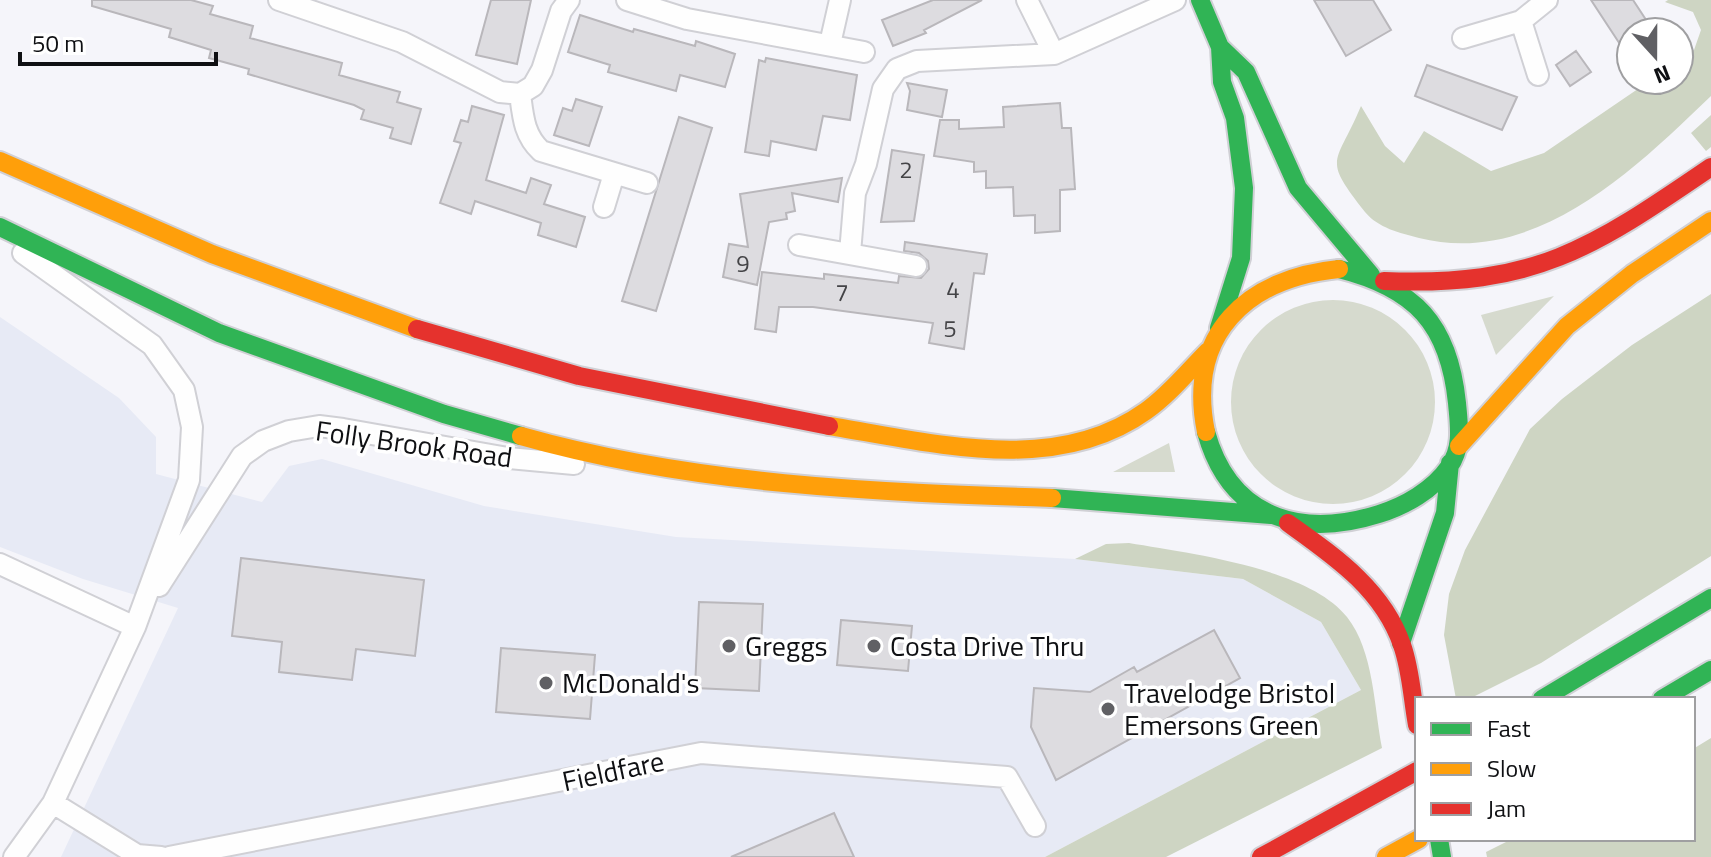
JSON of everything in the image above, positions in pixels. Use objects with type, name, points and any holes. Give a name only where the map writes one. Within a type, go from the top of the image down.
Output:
[{"type":"main road","points":[[0,161],[148,229],[299,289],[577,375],[737,411],[1015,452],[1053,448],[1102,434],[1145,412],[1208,351],[1219,328],[1241,258],[1244,188],[1235,118],[1222,82],[1220,47],[1200,0]]},
{"type":"main road","points":[[1220,47],[1246,72],[1298,188],[1378,278],[1424,310],[1446,343],[1456,380],[1459,446]]},
{"type":"main road","points":[[1219,328],[1254,293],[1292,274],[1339,269],[1378,278],[1441,284],[1485,279],[1587,248],[1711,167]]},
{"type":"main road","points":[[0,227],[219,333],[444,414],[557,446],[698,475],[908,493],[1082,499],[1279,519],[1362,522],[1390,511],[1418,494],[1450,463],[1459,446],[1567,326],[1632,274],[1711,221]]},
{"type":"main road","points":[[1208,351],[1202,422],[1219,467],[1249,502],[1279,519],[1366,584],[1401,643],[1415,715]]},
{"type":"main road","points":[[1401,643],[1445,513],[1450,463]]},
{"type":"main road","points":[[1545,697],[1711,598]]},
{"type":"main road","points":[[1665,697],[1711,670]]},
{"type":"main road","points":[[1261,857],[1415,772]]},
{"type":"main road","points":[[1386,857],[1415,841]]},
{"type":"street","points":[[279,0],[319,6],[402,42],[500,92],[520,94],[533,86],[542,70],[561,11],[569,0]]},
{"type":"street","points":[[627,0],[687,19],[864,52]]},
{"type":"street","points":[[830,44],[840,0]]},
{"type":"street","points":[[1027,0],[1054,54]]},
{"type":"street","points":[[850,253],[855,193],[866,164],[883,89],[897,69],[917,61],[1054,54],[1175,0]]},
{"type":"street","points":[[1463,38],[1521,21],[1547,0]]},
{"type":"street","points":[[1521,21],[1538,75]]},
{"type":"street","points":[[520,94],[524,126],[530,141],[541,151],[647,183]]},
{"type":"street","points":[[604,207],[614,174]]},
{"type":"street","name":"Folly Brook Road","points":[[0,237],[152,345],[184,390],[192,427],[189,480],[135,627],[53,803],[14,857]]},
{"type":"street","points":[[799,245],[916,266]]},
{"type":"street","name":"Folly Brook Road","points":[[135,627],[242,456],[263,441],[289,431],[319,426],[508,458],[698,475]]},
{"type":"street","points":[[0,564],[135,627]]},
{"type":"street","name":"Fieldfare","points":[[169,857],[701,753],[1007,777],[1035,826]]},
{"type":"street","points":[[53,803],[137,855],[161,857]]},
{"type":"shaded area","points":[[1554,296],[1496,355],[1481,315]]},
{"type":"shaded area","points":[[1333,300],[1372,308],[1405,330],[1427,363],[1435,402],[1427,441],[1405,474],[1372,496],[1333,504],[1294,496],[1261,474],[1239,441],[1231,402],[1239,363],[1261,330],[1294,308]]},
{"type":"shaded area","points":[[0,317],[119,398],[156,437],[156,474],[262,502],[289,466],[322,459],[484,506],[676,537],[1075,559],[1243,579],[1321,622],[1361,690],[1045,857],[61,857],[178,608],[83,579],[0,547]]},
{"type":"shaded area","points":[[1169,443],[1175,472],[1113,472]]},
{"type":"green space","points":[[1711,0],[1711,96],[1649,153],[1580,206],[1542,225],[1503,238],[1462,243],[1419,238],[1383,226],[1370,218],[1342,180],[1337,160],[1361,106],[1385,146],[1404,163],[1424,131],[1491,171],[1544,153],[1628,96],[1695,96],[1695,47],[1701,30],[1693,12],[1665,2]]},
{"type":"green space","points":[[1711,115],[1711,147],[1706,151],[1691,133]]},
{"type":"green space","points":[[1711,294],[1711,556],[1541,663],[1473,697],[1456,697],[1444,635],[1449,594],[1465,550],[1530,429],[1562,399],[1632,345]]},
{"type":"green space","points":[[1129,543],[1246,565],[1305,586],[1329,600],[1347,617],[1363,646],[1372,680],[1382,748],[1166,857],[1045,857],[1361,690],[1321,622],[1243,579],[1075,559],[1106,544]]},
{"type":"green space","points":[[1711,738],[1711,857],[1487,857],[1486,852],[1508,841],[1695,841],[1695,748]]},
{"type":"building","points":[[92,0],[191,0],[213,6],[210,14],[253,26],[250,38],[342,63],[339,75],[400,92],[397,102],[421,109],[411,144],[390,138],[393,128],[361,119],[364,110],[354,105],[248,74],[249,69],[209,58],[211,50],[169,37],[171,29],[92,6]]},
{"type":"building","points":[[491,0],[531,0],[517,64],[476,55]]},
{"type":"building","points":[[933,0],[982,0],[924,30],[926,33],[893,46],[882,20]]},
{"type":"building","points":[[1314,0],[1373,0],[1391,30],[1346,56]]},
{"type":"building","points":[[1591,0],[1633,0],[1644,16],[1615,16],[1615,37]]},
{"type":"building","points":[[580,15],[633,32],[634,29],[695,46],[696,41],[735,54],[725,87],[680,75],[676,91],[608,72],[610,65],[568,52]]},
{"type":"building","points":[[1576,51],[1591,72],[1570,86],[1556,65]]},
{"type":"building","points":[[766,58],[857,75],[850,120],[823,116],[816,150],[771,141],[769,156],[745,152],[759,60],[765,62]]},
{"type":"building","points":[[1427,65],[1517,97],[1502,130],[1415,96]]},
{"type":"building","points":[[907,83],[947,90],[942,117],[907,110],[910,91]]},
{"type":"building","points":[[576,99],[602,107],[589,146],[554,135],[563,108],[572,111]]},
{"type":"building","points":[[1060,103],[1062,128],[1071,128],[1075,189],[1060,190],[1060,231],[1035,233],[1035,215],[1014,216],[1013,187],[986,188],[986,171],[974,172],[974,162],[934,156],[940,120],[959,120],[959,129],[1004,127],[1003,107]]},
{"type":"building","points":[[472,106],[504,115],[486,180],[526,193],[531,178],[551,185],[544,204],[585,217],[576,247],[538,235],[541,223],[475,201],[471,214],[440,203],[461,143],[454,141],[461,120],[468,122]]},
{"type":"building","points":[[679,117],[712,128],[656,311],[622,301]]},
{"type":"building","points":[[892,150],[924,155],[914,221],[881,222]]},
{"type":"building","points":[[842,178],[838,202],[792,193],[795,211],[786,213],[787,219],[769,222],[757,285],[723,277],[729,244],[748,247],[740,194]]},
{"type":"building","points":[[905,242],[987,254],[984,274],[974,273],[964,349],[929,343],[933,323],[813,307],[779,307],[776,332],[755,329],[762,272],[824,279],[824,274],[898,283],[899,276],[921,278],[929,269],[928,261],[919,253],[904,251]]},
{"type":"building","points":[[241,558],[424,580],[415,656],[356,649],[352,680],[279,672],[282,642],[232,636]]},
{"type":"building","name":"Greggs","points":[[699,602],[763,604],[759,691],[695,688]]},
{"type":"building","name":"Costa Drive Thru","points":[[841,620],[912,626],[908,671],[837,665]]},
{"type":"building","name":"Travelodge Bristol Emersons Green","points":[[1214,630],[1240,678],[1056,780],[1031,727],[1034,688],[1090,692],[1134,667],[1137,672]]},
{"type":"building","name":"McDonald's","points":[[501,648],[595,655],[590,719],[496,712]]},
{"type":"building","points":[[834,813],[854,857],[731,857]]},
{"type":"traffic: fast","points":[[1200,0],[1220,47],[1222,82],[1235,118],[1244,188],[1241,258],[1219,328]]},
{"type":"traffic: fast","points":[[1220,47],[1246,72],[1298,188],[1371,275]]},
{"type":"traffic: fast","points":[[0,227],[219,333],[444,414],[521,436]]},
{"type":"traffic: fast","points":[[1206,432],[1217,461],[1232,485],[1250,502],[1272,515],[1296,522],[1322,524],[1350,521],[1399,507],[1435,483],[1449,467],[1458,444],[1457,403],[1453,375],[1436,331],[1408,299],[1366,277],[1339,269]]},
{"type":"traffic: fast","points":[[1401,643],[1445,513],[1450,463]]},
{"type":"traffic: fast","points":[[1052,498],[1271,515]]},
{"type":"traffic: fast","points":[[1545,697],[1711,598]]},
{"type":"traffic: fast","points":[[1665,697],[1711,670]]},
{"type":"traffic: fast","points":[[1439,841],[1442,857]]},
{"type":"traffic: slow","points":[[0,161],[212,254],[417,329]]},
{"type":"traffic: slow","points":[[1459,446],[1567,326],[1632,274],[1711,221]]},
{"type":"traffic: slow","points":[[1206,432],[1202,397],[1205,366],[1215,340],[1230,317],[1251,299],[1277,284],[1339,269]]},
{"type":"traffic: slow","points":[[829,426],[950,446],[991,449],[1032,449],[1072,443],[1110,431],[1146,411],[1208,351]]},
{"type":"traffic: slow","points":[[521,436],[652,466],[718,476],[851,489],[1052,498]]},
{"type":"traffic: slow","points":[[1386,857],[1415,841]]},
{"type":"traffic: jam","points":[[1384,281],[1482,277],[1559,257],[1631,220],[1711,167]]},
{"type":"traffic: jam","points":[[417,329],[579,376],[829,426]]},
{"type":"traffic: jam","points":[[1288,523],[1355,575],[1383,607],[1402,645],[1415,712]]},
{"type":"traffic: jam","points":[[1261,857],[1415,772]]},
{"type":"place","name":"Greggs","points":[[729,646]]},
{"type":"place","name":"Costa Drive Thru","points":[[874,646]]},
{"type":"place","name":"McDonald's","points":[[546,683]]},
{"type":"place","name":"Travelodge Bristol Emersons Green","points":[[1108,709]]}]
